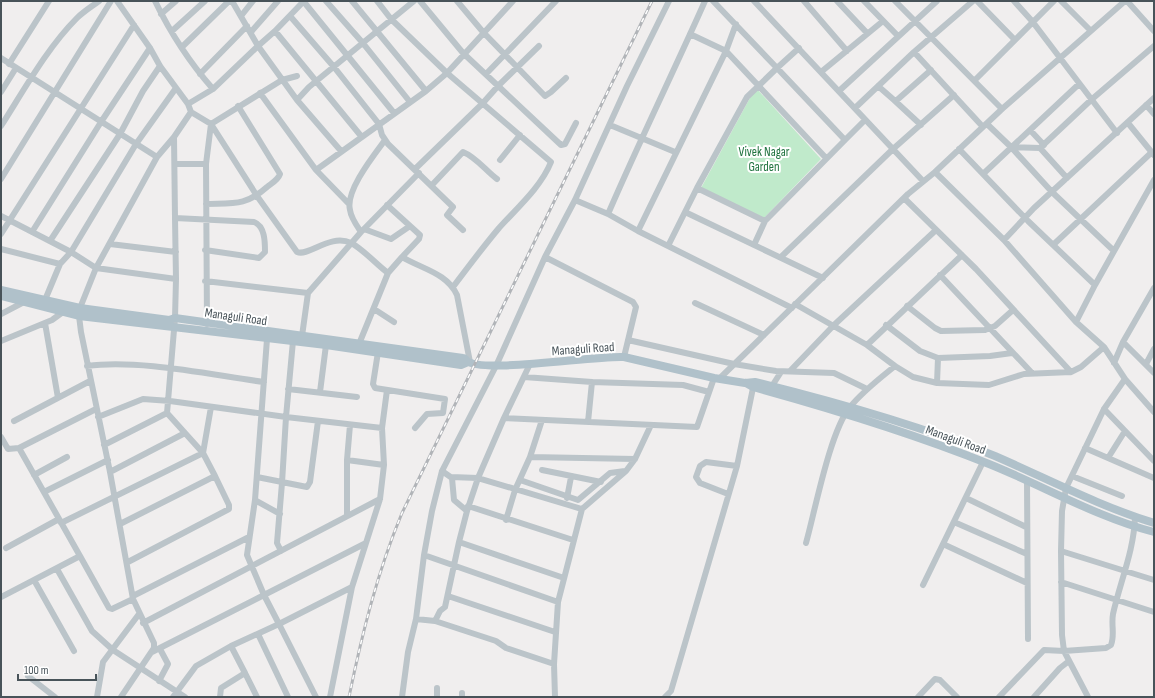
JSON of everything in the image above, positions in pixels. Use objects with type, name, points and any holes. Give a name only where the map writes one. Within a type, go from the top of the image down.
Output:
[{"type":"main road","name":"Managuli Road","points":[[1,290],[45,300],[80,312],[175,327],[326,345],[461,365],[469,362]]},
{"type":"main road","name":"Managuli Road","points":[[1,296],[63,312],[80,312],[169,320],[175,318],[207,324],[463,358],[469,362],[496,366],[610,356],[624,357],[754,385],[807,401],[901,423],[986,453],[1117,512],[1154,523]]},
{"type":"main road","name":"Managuli Road","points":[[754,385],[772,386],[847,411],[983,462],[1064,498],[1135,527],[1154,532]]},
{"type":"street","points":[[9,64],[49,1]]},
{"type":"street","points":[[1,126],[32,78],[69,27],[78,17],[99,1]]},
{"type":"street","points":[[1,177],[111,1]]},
{"type":"street","points":[[117,1],[150,48],[160,66],[188,104],[191,112],[211,124],[257,196],[297,252],[303,253],[328,242],[341,241],[351,244],[388,273]]},
{"type":"street","points":[[156,1],[161,14],[182,47],[200,74],[213,89]]},
{"type":"street","points":[[161,14],[176,1]]},
{"type":"street","points":[[172,31],[205,1]]},
{"type":"street","points":[[182,47],[230,1],[241,16],[258,46],[282,80],[297,100],[341,151]]},
{"type":"street","points":[[241,16],[253,1]]},
{"type":"street","points":[[200,74],[278,1]]},
{"type":"street","points":[[188,104],[213,89],[275,31],[304,1],[394,113]]},
{"type":"street","points":[[326,1],[362,42],[410,102]]},
{"type":"street","points":[[352,1],[426,91]]},
{"type":"street","points":[[377,1],[391,19],[447,73],[548,158],[550,164],[517,209],[499,229],[453,287]]},
{"type":"street","points":[[297,100],[316,81],[362,42],[414,1]]},
{"type":"street","points":[[420,1],[463,53],[562,146],[576,124]]},
{"type":"street","points":[[457,1],[517,69],[545,96],[566,78]]},
{"type":"street","points":[[316,170],[426,91],[447,73],[463,53],[513,1]]},
{"type":"street","points":[[486,74],[556,1]]},
{"type":"street","points":[[402,697],[408,652],[416,619],[424,555],[442,471],[496,366],[545,257],[575,200],[627,86],[669,1]]},
{"type":"street","points":[[608,214],[640,138],[705,1]]},
{"type":"street","points":[[713,1],[845,140]]},
{"type":"street","points":[[754,1],[923,181]]},
{"type":"street","points":[[805,1],[847,51]]},
{"type":"street","points":[[837,1],[867,34]]},
{"type":"street","points":[[864,1],[898,36]]},
{"type":"street","points":[[839,91],[937,1]]},
{"type":"street","points":[[855,108],[914,52],[933,38],[973,1]]},
{"type":"street","points":[[977,1],[1014,39]]},
{"type":"street","points":[[1014,1],[1032,21],[1117,133]]},
{"type":"street","points":[[974,80],[1032,21],[1054,1]]},
{"type":"street","points":[[1061,1],[1091,31]]},
{"type":"street","points":[[504,418],[697,427],[709,392],[716,378],[734,364],[904,198],[935,172],[1002,109],[1091,31],[1126,1],[1154,31]]},
{"type":"street","points":[[897,2],[914,22],[933,38],[1002,109]]},
{"type":"street","points":[[290,16],[334,66],[379,124],[385,140],[453,207],[447,216],[463,230]]},
{"type":"street","points":[[821,72],[883,21]]},
{"type":"street","points":[[638,231],[675,152],[726,51],[736,24]]},
{"type":"street","points":[[1,234],[82,109],[134,25]]},
{"type":"street","points":[[275,31],[362,136]]},
{"type":"street","points":[[690,34],[726,51],[826,158]]},
{"type":"street","points":[[302,336],[308,293],[417,171],[498,86],[539,46]]},
{"type":"street","points":[[1012,147],[1042,147],[1091,100],[1154,46]]},
{"type":"street","points":[[32,232],[100,122],[150,48]]},
{"type":"street","points":[[668,246],[684,212],[747,96],[757,85],[799,48]]},
{"type":"street","points":[[914,52],[954,95],[985,125],[1012,147],[1052,192],[1114,251]]},
{"type":"street","points":[[1,58],[157,157]]},
{"type":"street","points":[[50,241],[120,134],[143,91],[160,66]]},
{"type":"street","points":[[1,92],[16,68]]},
{"type":"street","points":[[894,100],[899,99],[931,70]]},
{"type":"street","points":[[207,324],[205,281],[207,221],[206,164],[211,124],[282,80],[297,76]]},
{"type":"street","points":[[983,174],[1079,84]]},
{"type":"street","points":[[878,86],[921,125]]},
{"type":"street","points":[[45,300],[60,264],[71,252],[136,144],[176,88]]},
{"type":"street","points":[[260,93],[316,170],[329,186],[349,204]]},
{"type":"street","points":[[781,257],[893,149],[954,95]]},
{"type":"street","points":[[1004,240],[1052,192],[1154,98]]},
{"type":"street","points":[[1146,105],[1154,114]]},
{"type":"street","points":[[206,204],[245,202],[257,196],[278,178],[280,174],[238,106]]},
{"type":"street","points":[[121,697],[139,668],[151,653],[154,648],[154,643],[143,623],[133,597],[128,562],[108,460],[87,366],[80,312],[96,268],[157,157],[174,137],[191,112]]},
{"type":"street","points":[[754,245],[765,221],[826,158],[866,120]]},
{"type":"street","points":[[1053,245],[1153,154],[1128,123]]},
{"type":"street","points":[[610,125],[675,152]]},
{"type":"street","points":[[1030,130],[1067,178]]},
{"type":"street","points":[[500,160],[520,136]]},
{"type":"street","points":[[128,562],[229,509],[230,504],[203,453],[168,413],[175,327],[176,252],[174,137]]},
{"type":"street","points":[[385,140],[362,173],[350,198],[350,212],[362,231],[391,239],[410,226]]},
{"type":"street","points":[[959,149],[1094,285]]},
{"type":"street","points":[[432,185],[464,152],[470,155],[497,179]]},
{"type":"street","points":[[174,164],[206,164]]},
{"type":"street","points":[[935,172],[1004,240],[1076,322],[1104,347],[1125,379],[1154,412]]},
{"type":"street","points":[[1076,322],[1094,285],[1154,180]]},
{"type":"street","points":[[697,188],[765,221]]},
{"type":"street","points":[[904,198],[962,255],[1071,372]]},
{"type":"street","points":[[575,200],[608,214],[668,246],[834,325],[867,345],[895,366],[920,380],[937,383],[989,384],[1032,373],[1071,372],[1081,367],[1104,347]]},
{"type":"street","points":[[359,344],[388,273],[419,239],[419,234],[387,205]]},
{"type":"street","points":[[684,212],[781,257],[822,278]]},
{"type":"street","points":[[1,216],[71,252],[96,268],[176,279]]},
{"type":"street","points":[[175,218],[207,221],[256,222],[265,236],[265,252],[259,258],[205,250]]},
{"type":"street","points":[[790,371],[834,325],[936,230]]},
{"type":"street","points":[[110,244],[176,252]]},
{"type":"street","points":[[1,249],[60,264]]},
{"type":"street","points":[[867,345],[886,325],[962,255]]},
{"type":"street","points":[[402,257],[418,267],[434,272],[453,287],[457,295],[469,362]]},
{"type":"street","points":[[545,257],[634,302],[636,307],[624,357]]},
{"type":"street","points":[[940,275],[989,329],[1032,373]]},
{"type":"street","points":[[205,281],[308,293]]},
{"type":"street","points":[[1114,363],[1123,342],[1154,288]]},
{"type":"street","points":[[1,314],[24,302]]},
{"type":"street","points":[[695,303],[764,335]]},
{"type":"street","points":[[907,306],[941,331],[989,329],[1013,310]]},
{"type":"street","points":[[374,310],[394,322]]},
{"type":"street","points":[[1,341],[45,323],[63,312]]},
{"type":"street","points":[[45,323],[58,398]]},
{"type":"street","points":[[886,325],[920,351],[938,358],[990,356],[1012,352]]},
{"type":"street","points":[[267,339],[255,500],[247,555],[264,595],[316,697]]},
{"type":"street","points":[[628,340],[734,364],[781,372],[834,373],[866,389]]},
{"type":"street","points":[[281,551],[277,543],[288,388],[293,341]]},
{"type":"street","points":[[1123,342],[1154,373]]},
{"type":"street","points":[[320,392],[326,345]]},
{"type":"street","points":[[1146,364],[1154,349]]},
{"type":"street","points":[[378,352],[373,387],[445,399],[443,413],[427,414],[415,428]]},
{"type":"street","points":[[937,383],[938,358]]},
{"type":"street","points":[[435,621],[440,611],[445,607],[467,509],[478,478],[504,418],[530,364]]},
{"type":"street","points":[[87,366],[134,366],[264,382]]},
{"type":"street","points":[[806,543],[831,448],[847,411],[866,389],[895,366]]},
{"type":"street","points":[[772,386],[781,372]]},
{"type":"street","points":[[524,377],[592,382],[683,385],[709,392]]},
{"type":"street","points":[[1088,697],[1064,651],[1062,636],[1060,551],[1064,498],[1066,488],[1104,410],[1125,379]]},
{"type":"street","points":[[14,421],[90,381]]},
{"type":"street","points":[[588,422],[592,382]]},
{"type":"street","points":[[665,697],[671,691],[737,466],[754,385]]},
{"type":"street","points":[[288,388],[357,397]]},
{"type":"street","points":[[330,697],[352,587],[364,544],[380,499],[384,465],[382,428],[387,390]]},
{"type":"street","points":[[98,417],[143,399],[170,401],[262,414],[382,428]]},
{"type":"street","points":[[203,453],[211,407]]},
{"type":"street","points":[[1,437],[8,449],[18,448],[96,409]]},
{"type":"street","points":[[1104,410],[1154,461]]},
{"type":"street","points":[[104,445],[168,413]]},
{"type":"street","points":[[506,520],[516,488],[530,457],[542,420]]},
{"type":"street","points":[[257,476],[282,483],[307,487],[309,485],[318,421]]},
{"type":"street","points":[[347,516],[347,460],[350,425]]},
{"type":"street","points":[[555,697],[555,632],[558,602],[582,509],[626,471],[636,459],[652,425]]},
{"type":"street","points":[[1108,458],[1125,431]]},
{"type":"street","points":[[110,472],[185,434]]},
{"type":"street","points":[[18,448],[110,609],[249,537]]},
{"type":"street","points":[[1085,448],[1154,478]]},
{"type":"street","points":[[6,548],[60,521],[115,498],[203,453]]},
{"type":"street","points":[[34,475],[67,457]]},
{"type":"street","points":[[530,457],[636,459]]},
{"type":"street","points":[[44,492],[108,460]]},
{"type":"street","points":[[347,460],[384,465]]},
{"type":"street","points":[[728,494],[700,483],[696,477],[700,466],[706,462],[737,466]]},
{"type":"street","points":[[923,585],[983,462]]},
{"type":"street","points":[[542,470],[601,482]]},
{"type":"street","points":[[442,471],[451,476],[478,478],[516,488],[582,509]]},
{"type":"street","points":[[520,480],[567,498],[578,500],[610,473],[626,471]]},
{"type":"street","points":[[120,524],[215,476]]},
{"type":"street","points":[[451,476],[454,500],[467,509],[573,540]]},
{"type":"street","points":[[1072,476],[1122,496]]},
{"type":"street","points":[[567,498],[572,477]]},
{"type":"street","points":[[1027,481],[1026,527],[1028,639]]},
{"type":"street","points":[[966,498],[1026,527]]},
{"type":"street","points":[[143,623],[380,499]]},
{"type":"street","points":[[255,500],[280,514]]},
{"type":"street","points":[[999,697],[1044,650],[1064,651],[1106,648],[1111,645],[1114,633],[1113,617],[1116,601],[1133,543],[1135,517]]},
{"type":"street","points":[[954,522],[1027,554]]},
{"type":"street","points":[[459,542],[564,578]]},
{"type":"street","points":[[151,653],[364,544]]},
{"type":"street","points":[[943,544],[1027,583]]},
{"type":"street","points":[[1060,551],[1154,580]]},
{"type":"street","points":[[424,555],[558,602]]},
{"type":"street","points":[[1,597],[80,556]]},
{"type":"street","points":[[57,568],[92,631],[113,650],[159,681],[175,694],[185,697]]},
{"type":"street","points":[[34,580],[74,651]]},
{"type":"street","points":[[1061,582],[1154,612]]},
{"type":"street","points":[[175,694],[196,666],[232,646],[352,587]]},
{"type":"street","points":[[448,596],[555,632]]},
{"type":"street","points":[[97,697],[102,666],[139,614]]},
{"type":"street","points":[[416,619],[435,621],[496,641],[506,648],[554,664]]},
{"type":"street","points":[[258,634],[288,697]]},
{"type":"street","points":[[232,646],[257,697]]},
{"type":"street","points":[[159,681],[168,664],[160,649]]},
{"type":"street","points":[[1034,697],[1060,668],[1069,661]]},
{"type":"street","points":[[220,697],[221,688],[245,673]]},
{"type":"street","points":[[28,676],[55,697]]},
{"type":"street","points":[[918,697],[935,679],[940,680],[955,696]]},
{"type":"street","points":[[437,697],[438,688]]},
{"type":"green space","name":"Vivek Nagar Garden","points":[[757,89],[821,159],[764,218],[701,188],[751,96]]},
{"type":"railway","points":[[349,697],[371,604],[385,558],[402,513],[652,1]]}]
